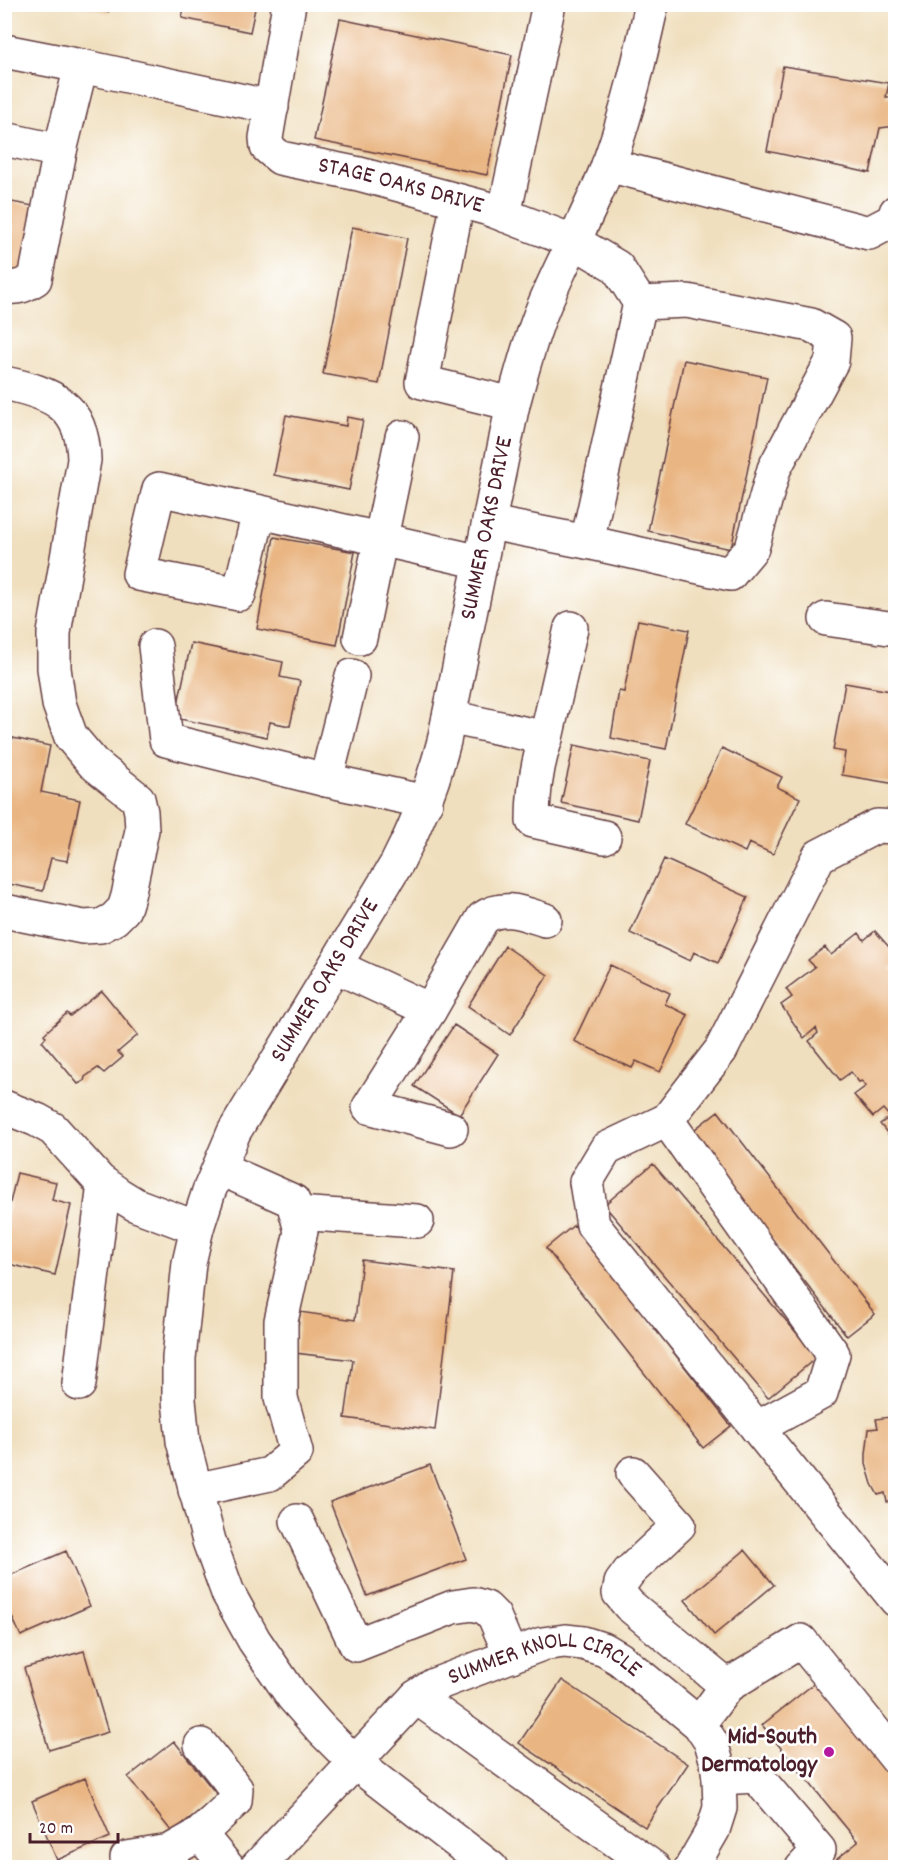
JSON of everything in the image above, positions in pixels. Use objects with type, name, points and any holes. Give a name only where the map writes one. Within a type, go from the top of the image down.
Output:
[{"type":"street","name":"STAGE OAKS DRIVE","points":[[289,4],[266,138],[267,147],[280,158],[359,174],[486,208],[575,242],[617,267],[640,303]]},
{"type":"street","points":[[504,215],[549,4]]},
{"type":"street","name":"SUMMER OAKS DRIVE","points":[[491,1868],[354,1762],[293,1697],[254,1640],[228,1593],[209,1541],[195,1490],[183,1441],[178,1358],[189,1263],[197,1228],[234,1132],[397,862],[426,802],[449,717],[513,404],[527,352],[543,307],[575,242],[608,165],[631,93],[652,4]]},
{"type":"street","points":[[4,51],[272,106]]},
{"type":"street","points":[[4,286],[22,287],[35,279],[60,151],[81,66]]},
{"type":"street","points":[[4,139],[60,151]]},
{"type":"street","points":[[608,165],[869,233],[894,220],[896,212]]},
{"type":"street","points":[[458,201],[422,382],[513,404]]},
{"type":"street","points":[[490,523],[730,574],[752,548],[774,469],[832,361],[834,338],[811,325],[687,301],[640,303],[587,542]]},
{"type":"street","points":[[4,383],[29,388],[50,396],[65,408],[78,424],[83,443],[84,460],[54,633],[54,668],[59,704],[71,737],[93,763],[138,799],[142,830],[124,909],[114,919],[101,926],[83,927],[4,911]]},
{"type":"street","points":[[360,638],[402,437]]},
{"type":"street","points":[[259,512],[481,562]]},
{"type":"street","points":[[826,619],[896,629]]},
{"type":"street","points":[[572,628],[541,753],[533,802],[533,821],[604,837]]},
{"type":"street","points":[[155,646],[166,740],[426,802]]},
{"type":"street","points":[[327,780],[352,676]]},
{"type":"street","points":[[449,717],[546,738]]},
{"type":"street","points":[[896,828],[877,826],[819,856],[721,1050],[667,1120],[606,1149],[586,1182],[593,1225],[896,1600]]},
{"type":"street","points":[[451,1129],[369,1107],[430,1010],[483,918],[493,910],[510,910],[545,920]]},
{"type":"street","points":[[335,966],[430,1010]]},
{"type":"street","points":[[4,1107],[53,1129],[104,1184],[135,1205],[197,1228]]},
{"type":"street","points":[[667,1120],[833,1354],[821,1393],[757,1428]]},
{"type":"street","points":[[195,1490],[270,1474],[296,1452],[281,1398],[281,1321],[301,1231],[293,1201],[219,1168]]},
{"type":"street","points":[[79,1384],[104,1184]]},
{"type":"street","points":[[296,1213],[417,1221]]},
{"type":"street","points":[[633,1473],[679,1525],[629,1572],[621,1582],[619,1593],[629,1605],[727,1686]]},
{"type":"street","points":[[297,1521],[356,1645],[453,1607],[472,1604],[486,1608],[495,1616],[511,1656]]},
{"type":"street","name":"SUMMER KNOLL CIRCLE","points":[[256,1868],[416,1697],[434,1685],[542,1644],[565,1641],[583,1643],[605,1650],[620,1659],[699,1724],[711,1742],[717,1762],[720,1808],[713,1830],[691,1868]]},
{"type":"street","points":[[699,1724],[727,1686],[801,1641],[896,1758]]},
{"type":"street","points":[[416,1697],[654,1868]]},
{"type":"street","points":[[127,1858],[170,1851],[200,1834],[235,1801],[236,1789],[201,1745]]},
{"type":"street","points":[[719,1778],[756,1776],[819,1850],[802,1868]]},
{"type":"street","points":[[200,1834],[228,1868]]},
{"type":"building","points":[[76,4],[110,4],[108,12]]},
{"type":"building","points":[[185,4],[256,4],[250,32],[182,18]]},
{"type":"building","points":[[340,19],[512,55],[487,175],[314,140]]},
{"type":"building","points":[[783,66],[889,83],[886,97],[896,97],[896,126],[880,128],[870,173],[767,151]]},
{"type":"building","points":[[4,196],[7,196],[6,201],[39,207],[26,273],[4,269]]},
{"type":"building","points":[[352,227],[407,238],[379,384],[323,374]]},
{"type":"building","points":[[684,360],[767,377],[731,549],[648,531]]},
{"type":"building","points":[[286,415],[346,426],[347,417],[363,420],[349,490],[274,475]]},
{"type":"building","points":[[274,537],[355,552],[337,645],[257,629]]},
{"type":"building","points":[[638,620],[689,630],[666,749],[611,738],[619,691],[624,692]]},
{"type":"building","points":[[191,643],[283,662],[280,677],[300,681],[290,726],[270,722],[267,737],[175,718]]},
{"type":"building","points":[[845,683],[896,692],[896,784],[842,775],[845,752],[833,750]]},
{"type":"building","points":[[4,736],[50,746],[41,792],[80,800],[67,861],[51,858],[43,891],[4,883]]},
{"type":"building","points":[[574,745],[650,761],[638,820],[561,803]]},
{"type":"building","points":[[722,748],[782,777],[777,787],[800,798],[773,854],[749,843],[745,852],[685,824]]},
{"type":"building","points":[[664,859],[748,897],[718,963],[694,952],[690,961],[630,933]]},
{"type":"building","points":[[875,931],[896,955],[896,965],[891,968],[896,974],[896,1144],[880,1124],[890,1117],[883,1109],[873,1117],[854,1095],[866,1086],[862,1081],[859,1082],[851,1072],[840,1080],[809,1041],[818,1033],[816,1028],[804,1038],[781,1005],[792,997],[786,989],[815,967],[808,960],[825,947],[831,955],[859,933],[864,940]]},
{"type":"building","points":[[505,946],[548,975],[510,1035],[468,1006]]},
{"type":"building","points":[[610,965],[670,993],[665,1004],[688,1015],[660,1072],[636,1061],[632,1068],[574,1041]]},
{"type":"building","points":[[102,991],[138,1035],[118,1052],[123,1057],[104,1073],[98,1068],[78,1084],[42,1041],[46,1037],[44,1034],[67,1013],[70,1016]]},
{"type":"building","points":[[454,1025],[498,1054],[459,1115],[414,1086]]},
{"type":"building","points":[[718,1111],[875,1314],[847,1336],[690,1133]]},
{"type":"building","points":[[653,1164],[817,1357],[768,1398],[604,1205]]},
{"type":"building","points":[[17,1173],[56,1182],[52,1200],[71,1205],[55,1275],[4,1263],[4,1228]]},
{"type":"building","points":[[574,1225],[731,1426],[703,1448],[546,1248]]},
{"type":"building","points":[[362,1260],[454,1272],[435,1430],[345,1418],[353,1360],[295,1353],[300,1312],[355,1320]]},
{"type":"building","points":[[896,1416],[896,1501],[887,1502],[885,1493],[878,1495],[872,1484],[866,1464],[866,1454],[869,1429],[878,1428],[876,1419]]},
{"type":"building","points":[[430,1465],[466,1559],[367,1596],[330,1502]]},
{"type":"building","points":[[745,1550],[774,1585],[714,1635],[685,1600]]},
{"type":"building","points":[[66,1551],[90,1606],[21,1636],[4,1600],[4,1578]]},
{"type":"building","points":[[84,1651],[108,1732],[49,1750],[24,1668]]},
{"type":"building","points":[[562,1680],[688,1764],[645,1827],[519,1743]]},
{"type":"building","name":"Mid-South Dermatology","points":[[816,1682],[896,1779],[896,1868],[844,1868],[837,1859],[858,1842],[762,1725]]},
{"type":"building","points":[[174,1741],[218,1796],[172,1832],[128,1777]]},
{"type":"building","points":[[85,1778],[110,1837],[57,1860],[32,1801]]},
{"type":"place","name":"Mid-South Dermatology","points":[[829,1752]]}]
